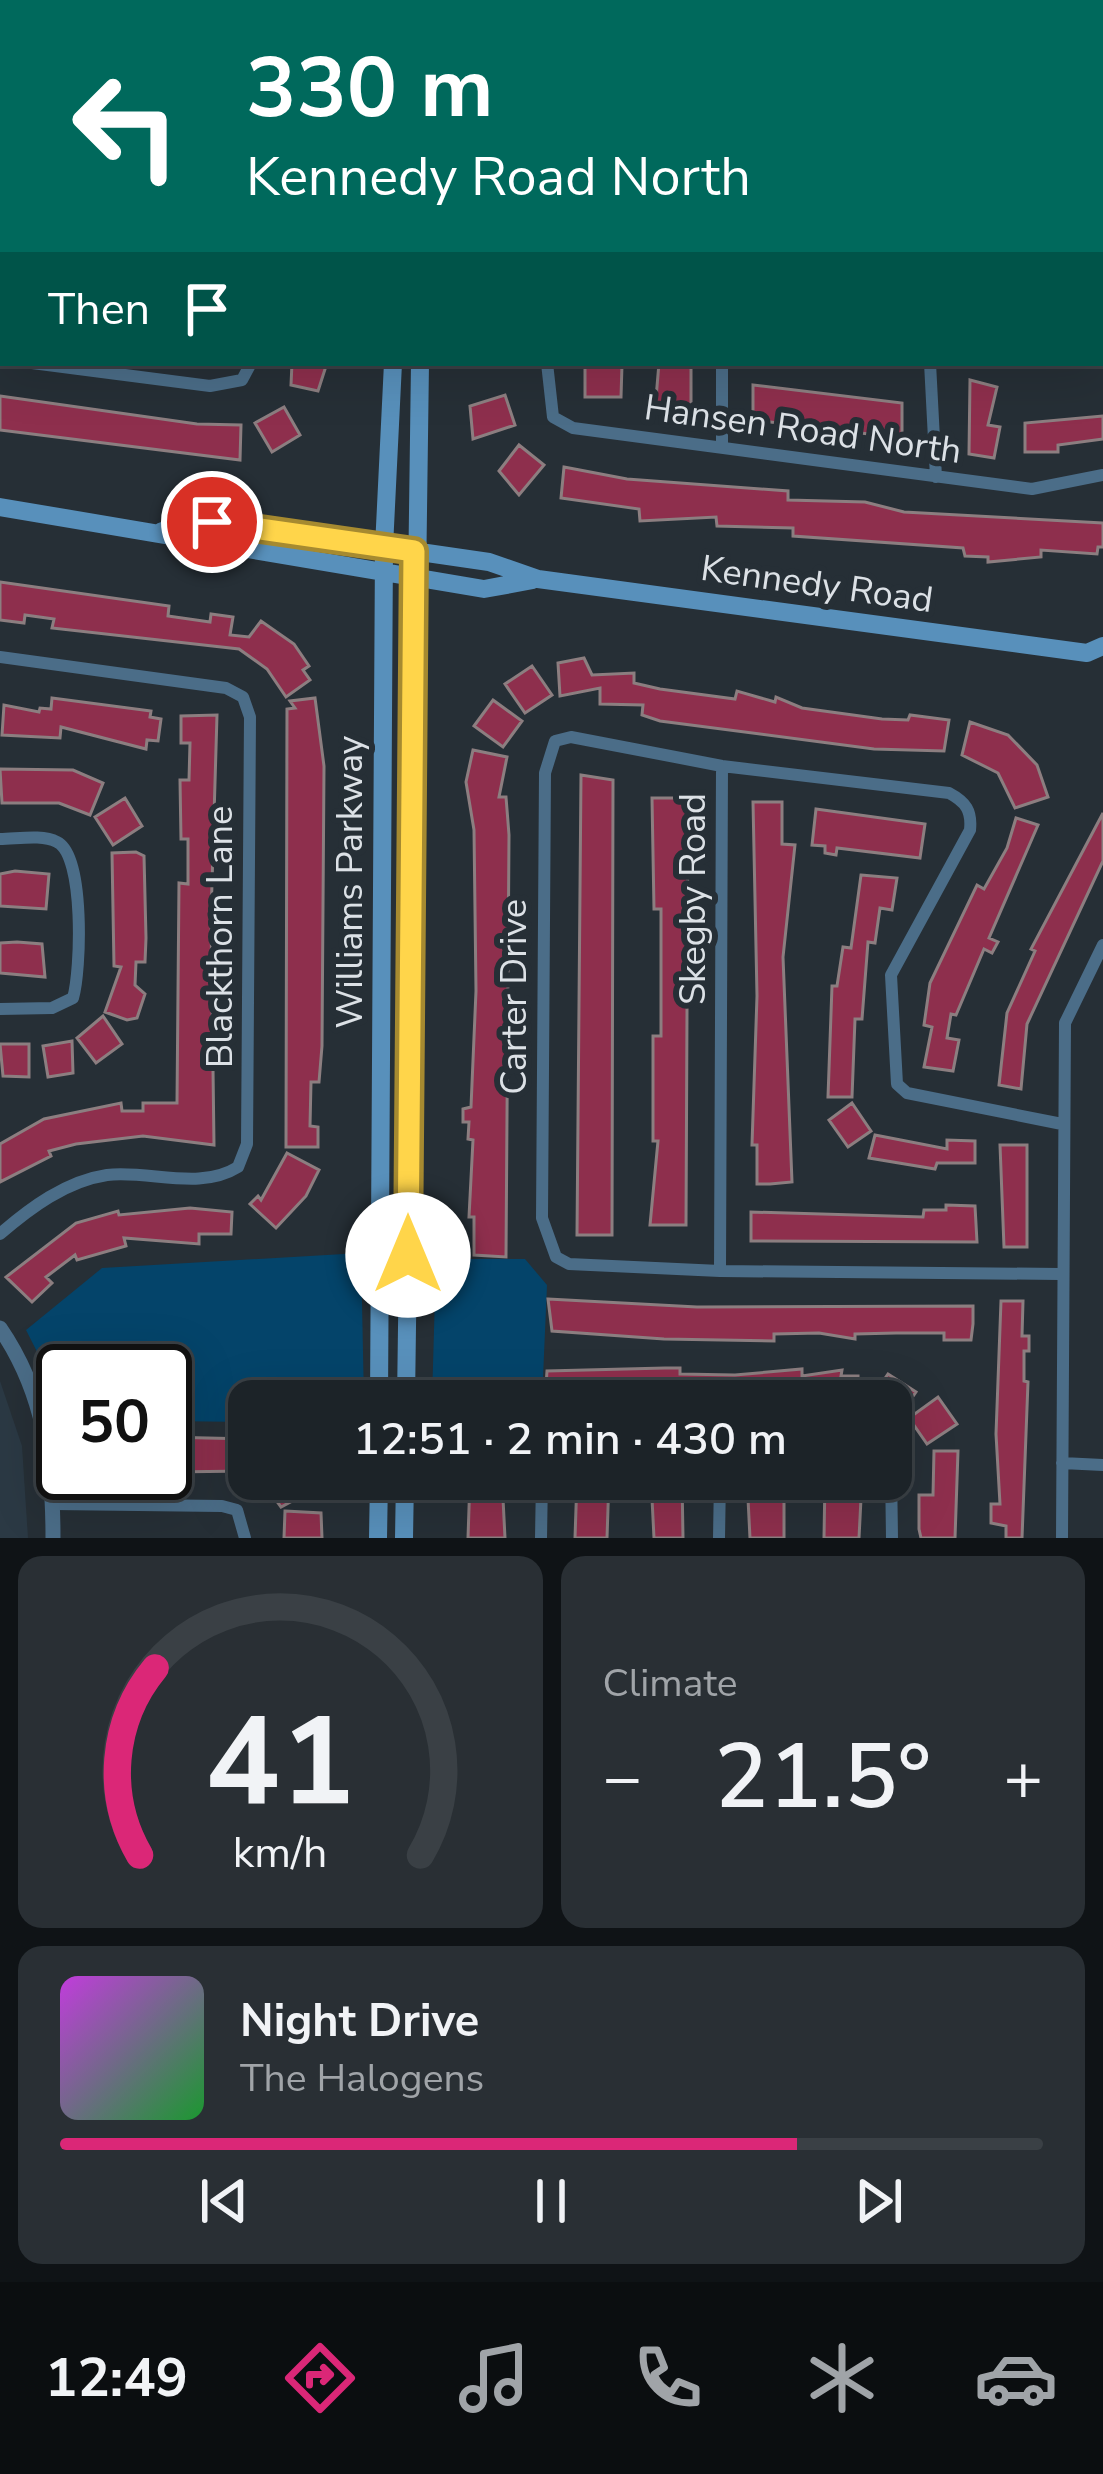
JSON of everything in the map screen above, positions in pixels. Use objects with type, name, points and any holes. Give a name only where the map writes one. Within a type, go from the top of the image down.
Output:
[{"type":"main road","name":"Williams Parkway","points":[[379,1380],[384,547],[393,366]]},
{"type":"main road","name":"Williams Parkway","points":[[406,1380],[420,366]]},
{"type":"main road","points":[[0,507],[484,589],[538,579]]},
{"type":"main road","points":[[162,532],[212,522],[489,562],[538,579]]},
{"type":"main road","name":"Kennedy Road","points":[[538,579],[1095,650],[1103,669]]},
{"type":"main road","points":[[378,1538],[379,1500]]},
{"type":"main road","points":[[404,1538],[405,1500]]},
{"type":"street","points":[[55,366],[210,386],[242,380],[249,366]]},
{"type":"street","name":"Hansen Road North","points":[[547,366],[547,394],[559,425],[1032,489],[1103,475]]},
{"type":"street","points":[[722,366],[722,447]]},
{"type":"street","points":[[930,366],[936,477]]},
{"type":"street","name":"Blackthorn Lane","points":[[0,657],[236,691],[247,706],[250,741],[248,1144],[238,1167],[217,1178],[109,1175],[34,1205],[0,1234]]},
{"type":"street","name":"Carter Drive","points":[[721,1271],[569,1264],[556,1257],[548,1243],[542,1195],[547,755],[555,741],[571,737],[722,766]]},
{"type":"street","name":"Skegby Road","points":[[721,1271],[722,766],[949,793],[963,801],[972,815],[970,830],[891,975],[897,1084],[907,1093],[1062,1124]]},
{"type":"street","points":[[0,839],[51,839],[69,852],[76,868],[78,972],[73,998],[61,1007],[0,1009]]},
{"type":"street","points":[[1062,1538],[1060,1274],[1066,1023],[1103,945]]},
{"type":"street","points":[[721,1271],[1060,1274]]},
{"type":"street","points":[[0,1328],[31,1384],[44,1426],[52,1538]]},
{"type":"street","points":[[1062,1463],[1103,1465]]},
{"type":"street","points":[[542,1500],[542,1538]]},
{"type":"street","points":[[719,1538],[720,1500]]},
{"type":"street","points":[[891,1500],[892,1538]]},
{"type":"street","points":[[53,1504],[222,1506],[237,1510],[244,1538]]},
{"type":"shaded area","points":[[361,1253],[364,1380],[228,1380],[228,1422],[192,1421],[192,1344],[36,1344],[36,1350],[26,1330],[102,1268]]},
{"type":"shaded area","points":[[436,1259],[525,1259],[547,1285],[543,1380],[433,1380]]},
{"type":"shaded area","points":[[0,1381],[22,1446],[28,1538],[0,1538]]},
{"type":"building","points":[[292,366],[326,366],[318,391],[291,385]]},
{"type":"building","points":[[585,366],[622,366],[621,397],[585,397]]},
{"type":"building","points":[[659,366],[691,366],[691,410],[655,410]]},
{"type":"building","points":[[970,380],[997,387],[988,425],[1000,427],[994,458],[969,454]]},
{"type":"building","points":[[753,385],[902,403],[902,438],[753,420]]},
{"type":"building","points":[[505,395],[515,425],[473,439],[470,406]]},
{"type":"building","points":[[0,396],[197,424],[241,425],[240,460],[0,430]]},
{"type":"building","points":[[284,407],[300,435],[272,452],[255,423]]},
{"type":"building","points":[[1103,416],[1103,439],[1058,445],[1058,452],[1025,452],[1025,423]]},
{"type":"building","points":[[519,445],[544,465],[519,495],[499,471]]},
{"type":"building","points":[[564,467],[627,479],[788,491],[788,500],[865,502],[904,512],[1103,523],[1103,547],[1098,547],[1097,554],[1041,550],[1041,557],[988,562],[988,557],[965,556],[963,548],[793,536],[793,528],[717,526],[716,517],[640,521],[639,509],[561,498]]},
{"type":"building","points":[[0,582],[169,606],[168,616],[210,622],[211,614],[233,617],[230,635],[249,637],[261,621],[294,644],[309,666],[303,670],[310,680],[286,697],[267,669],[239,649],[52,628],[54,619],[25,615],[24,623],[0,620]]},
{"type":"building","points":[[584,658],[592,675],[634,673],[634,683],[660,689],[735,699],[737,691],[775,702],[776,697],[802,708],[882,719],[908,720],[910,715],[949,720],[944,751],[874,749],[660,721],[642,715],[643,705],[600,704],[600,688],[560,696],[558,663]]},
{"type":"building","points":[[532,666],[552,695],[525,713],[505,684]]},
{"type":"building","points":[[52,698],[151,711],[150,717],[161,719],[158,741],[147,740],[146,749],[61,727],[60,738],[2,735],[4,705],[39,712],[40,708],[51,709]]},
{"type":"building","points":[[315,698],[324,766],[322,1046],[319,1082],[311,1082],[310,1126],[318,1127],[318,1147],[286,1147],[287,709],[295,708],[290,701]]},
{"type":"building","points":[[493,700],[522,721],[503,747],[474,726]]},
{"type":"building","points":[[217,715],[211,917],[214,1145],[143,1136],[76,1144],[49,1151],[51,1156],[0,1182],[0,1144],[44,1119],[121,1103],[122,1111],[143,1111],[143,1103],[177,1103],[179,883],[188,884],[180,780],[189,780],[190,743],[181,743],[181,716]]},
{"type":"building","points":[[970,722],[1008,735],[1037,765],[1048,797],[1015,808],[998,773],[962,755]]},
{"type":"building","points":[[473,750],[507,757],[499,797],[506,797],[509,835],[506,1257],[474,1255],[474,1217],[469,1217],[473,1140],[468,1139],[469,1122],[463,1122],[463,1109],[471,1107],[476,991],[474,830],[466,782]]},
{"type":"building","points":[[0,769],[73,770],[103,783],[90,815],[59,803],[2,803]]},
{"type":"building","points":[[581,775],[613,780],[612,1235],[577,1235]]},
{"type":"building","points":[[125,798],[142,826],[113,845],[95,817]]},
{"type":"building","points":[[652,798],[688,798],[686,1225],[650,1225],[658,1141],[653,1141],[653,1036],[661,1036],[661,909],[654,909]]},
{"type":"building","points":[[753,802],[782,802],[782,844],[795,845],[783,957],[792,1182],[770,1184],[757,1184],[757,1145],[752,1145],[757,996]]},
{"type":"building","points":[[816,809],[925,824],[920,858],[837,848],[836,855],[825,853],[825,846],[812,845]]},
{"type":"building","points":[[1103,813],[1103,861],[1027,1024],[1021,1089],[999,1085],[1007,1013],[1035,951],[1031,949]]},
{"type":"building","points":[[1016,818],[1038,825],[989,938],[998,942],[992,953],[984,949],[956,1015],[951,1014],[947,1038],[959,1040],[953,1071],[924,1067],[932,1027],[924,1025],[930,983],[977,885],[984,889],[1007,848]]},
{"type":"building","points":[[112,853],[144,856],[146,938],[145,962],[136,962],[135,985],[145,994],[137,1018],[127,1020],[105,1012],[121,967],[114,966]]},
{"type":"building","points":[[0,874],[49,874],[46,909],[0,906]]},
{"type":"building","points":[[861,875],[897,878],[892,910],[880,908],[875,943],[868,942],[862,1019],[855,1019],[852,1097],[828,1097],[832,986],[837,986],[843,947],[851,948]]},
{"type":"building","points":[[0,943],[42,944],[45,977],[0,973]]},
{"type":"building","points":[[103,1016],[122,1044],[96,1063],[77,1038]]},
{"type":"building","points":[[72,1041],[73,1073],[48,1077],[43,1046]]},
{"type":"building","points":[[0,1044],[29,1044],[29,1077],[3,1076]]},
{"type":"building","points":[[852,1103],[871,1131],[848,1147],[829,1120]]},
{"type":"building","points":[[875,1135],[947,1149],[947,1140],[975,1141],[975,1163],[937,1163],[935,1169],[869,1158]]},
{"type":"building","points":[[1000,1145],[1027,1145],[1027,1247],[1004,1247]]},
{"type":"building","points":[[287,1153],[319,1170],[306,1196],[276,1228],[250,1204],[258,1196],[261,1200]]},
{"type":"building","points":[[946,1205],[975,1206],[977,1242],[751,1241],[751,1212],[923,1217],[924,1210],[946,1210]]},
{"type":"building","points":[[190,1208],[232,1212],[231,1234],[199,1234],[199,1244],[124,1238],[126,1246],[77,1260],[75,1255],[46,1277],[52,1283],[32,1302],[6,1277],[76,1223],[118,1211],[119,1215]]},
{"type":"building","points":[[548,1299],[697,1307],[973,1306],[973,1324],[971,1340],[944,1340],[944,1333],[855,1334],[855,1339],[819,1333],[774,1334],[774,1341],[664,1339],[552,1331]]},
{"type":"building","points":[[1001,1301],[1023,1301],[1022,1336],[1029,1336],[1029,1351],[1024,1351],[1024,1381],[1028,1382],[1022,1538],[1006,1538],[1006,1526],[991,1523],[991,1504],[1000,1504],[996,1434]]},
{"type":"building","points":[[680,1368],[680,1374],[735,1375],[802,1369],[802,1376],[842,1370],[841,1376],[858,1376],[858,1380],[546,1380],[547,1371]]},
{"type":"building","points":[[938,1397],[957,1424],[927,1444],[912,1416]]},
{"type":"building","points":[[192,1438],[228,1438],[228,1471],[192,1472]]},
{"type":"building","points":[[934,1451],[958,1451],[955,1538],[921,1538],[919,1495],[933,1495]]},
{"type":"building","points":[[469,1500],[503,1500],[505,1538],[468,1538]]},
{"type":"building","points":[[576,1500],[608,1500],[607,1538],[575,1538]]},
{"type":"building","points":[[652,1500],[682,1500],[683,1538],[654,1538]]},
{"type":"building","points":[[748,1500],[784,1500],[784,1538],[750,1538]]},
{"type":"building","points":[[825,1500],[861,1500],[859,1538],[824,1538]]},
{"type":"building","points":[[285,1511],[321,1513],[322,1538],[284,1538]]},
{"type":"route","points":[[212,522],[414,551],[408,1255]]}]
